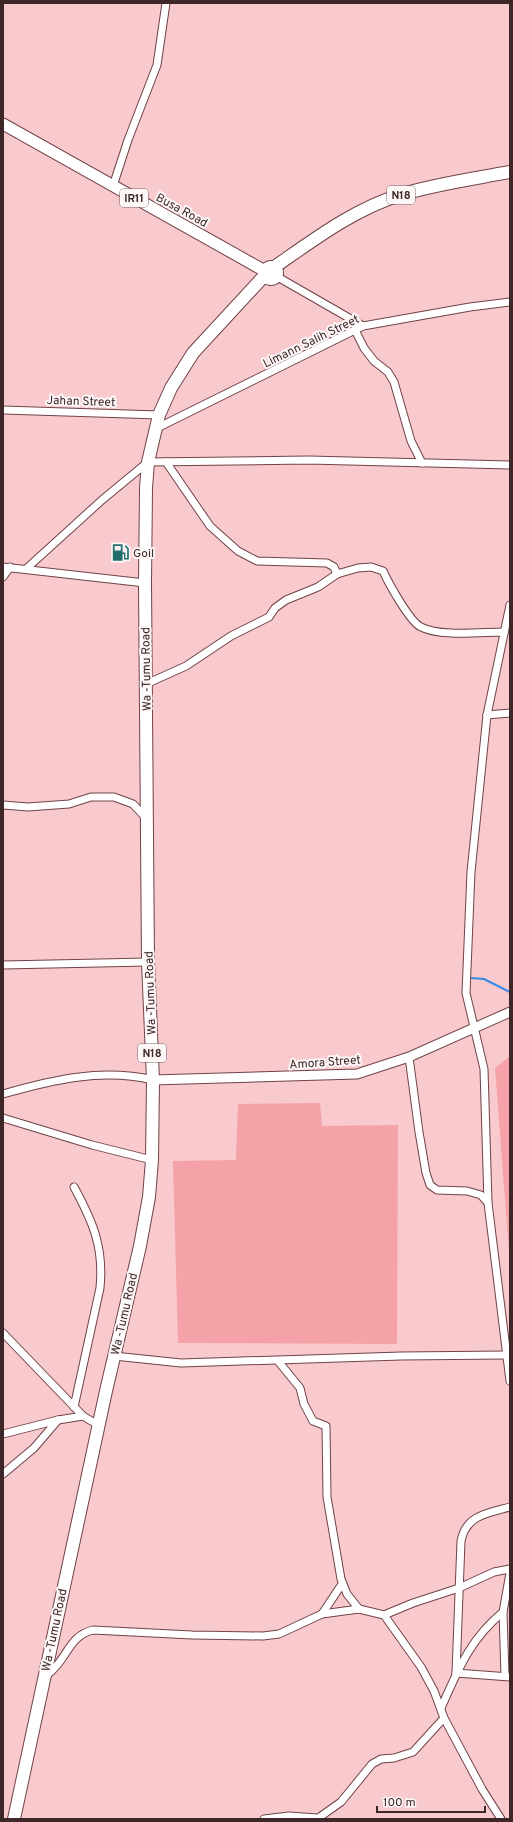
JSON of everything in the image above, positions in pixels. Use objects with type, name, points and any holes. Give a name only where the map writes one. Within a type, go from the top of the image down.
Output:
[{"type":"highway","name":"N18","points":[[271,273],[304,248],[367,208],[399,195],[454,182],[510,172]]},
{"type":"highway","name":"Wa -Tumu Road","points":[[14,1819],[98,1425],[140,1246],[149,1197],[152,1160],[153,1080],[148,962],[145,583],[146,488],[148,462],[159,415],[171,388],[193,353],[241,301],[271,273]]},
{"type":"main road","name":"Busa Road","points":[[3,124],[271,273]]},
{"type":"street","points":[[113,186],[128,140],[157,65],[166,3]]},
{"type":"street","points":[[271,273],[363,326]]},
{"type":"street","name":"Limann Salih Street","points":[[155,429],[363,326],[470,307],[510,302]]},
{"type":"street","points":[[355,330],[364,348],[374,361],[388,372],[394,382],[411,441],[422,463]]},
{"type":"street","name":"Jahan Street","points":[[3,410],[159,415]]},
{"type":"street","points":[[26,569],[102,500],[148,462],[309,460],[510,465]]},
{"type":"street","points":[[166,462],[210,526],[238,552],[257,561],[327,563],[334,567],[337,574]]},
{"type":"street","points":[[3,577],[6,567],[106,580],[145,583]]},
{"type":"street","points":[[146,684],[186,666],[231,636],[269,616],[275,608],[286,600],[318,587],[337,574],[358,568],[371,568],[383,571],[407,613],[419,627],[456,633],[504,632]]},
{"type":"street","points":[[510,605],[487,715],[471,872],[466,993],[484,1068],[488,1203],[510,1381]]},
{"type":"street","points":[[487,715],[510,713]]},
{"type":"street","points":[[3,806],[28,807],[69,804],[91,797],[114,796],[133,804],[148,820]]},
{"type":"street","points":[[3,965],[148,962]]},
{"type":"street","name":"Amora Street","points":[[153,1080],[357,1074],[409,1057],[510,1012]]},
{"type":"street","points":[[409,1057],[419,1132],[426,1173],[430,1185],[437,1190],[467,1191],[481,1195],[488,1203]]},
{"type":"street","points":[[3,1094],[67,1078],[106,1074],[137,1076],[153,1080]]},
{"type":"street","points":[[3,1118],[92,1145],[152,1160]]},
{"type":"street","points":[[74,1186],[89,1215],[100,1250],[102,1268],[100,1288],[74,1407]]},
{"type":"street","points":[[3,1333],[83,1416],[98,1425]]},
{"type":"street","points":[[114,1356],[181,1363],[401,1356],[507,1355]]},
{"type":"street","points":[[278,1361],[300,1388],[304,1404],[313,1421],[326,1426],[327,1497],[342,1584],[347,1594],[359,1609]]},
{"type":"street","points":[[3,1434],[58,1420],[83,1416]]},
{"type":"street","points":[[3,1474],[34,1448],[58,1420]]},
{"type":"street","points":[[456,1673],[461,1541],[465,1527],[487,1513],[510,1507]]},
{"type":"street","points":[[44,1679],[59,1664],[75,1639],[84,1632],[93,1630],[192,1635],[272,1636],[322,1614],[359,1609],[384,1615],[413,1603],[459,1588],[494,1572],[510,1569]]},
{"type":"street","points":[[456,1673],[508,1676],[503,1612],[510,1573]]},
{"type":"street","points":[[322,1614],[342,1584]]},
{"type":"street","points":[[441,1708],[456,1673],[473,1642],[489,1624],[503,1612]]},
{"type":"street","points":[[384,1615],[421,1668],[441,1708],[444,1718],[482,1789],[501,1819]]},
{"type":"street","points":[[264,1819],[289,1816],[317,1818],[341,1802],[372,1764],[381,1759],[394,1758],[413,1752],[444,1718]]},
{"type":"shaded area","points":[[510,1056],[510,1265],[495,1068]]},
{"type":"shaded area","points":[[320,1103],[322,1126],[398,1125],[397,1344],[178,1343],[173,1161],[236,1160],[238,1104]]},
{"type":"waterway","points":[[471,978],[484,979],[510,992]]},
{"type":"place","name":"Goil","points":[[120,553]]}]
